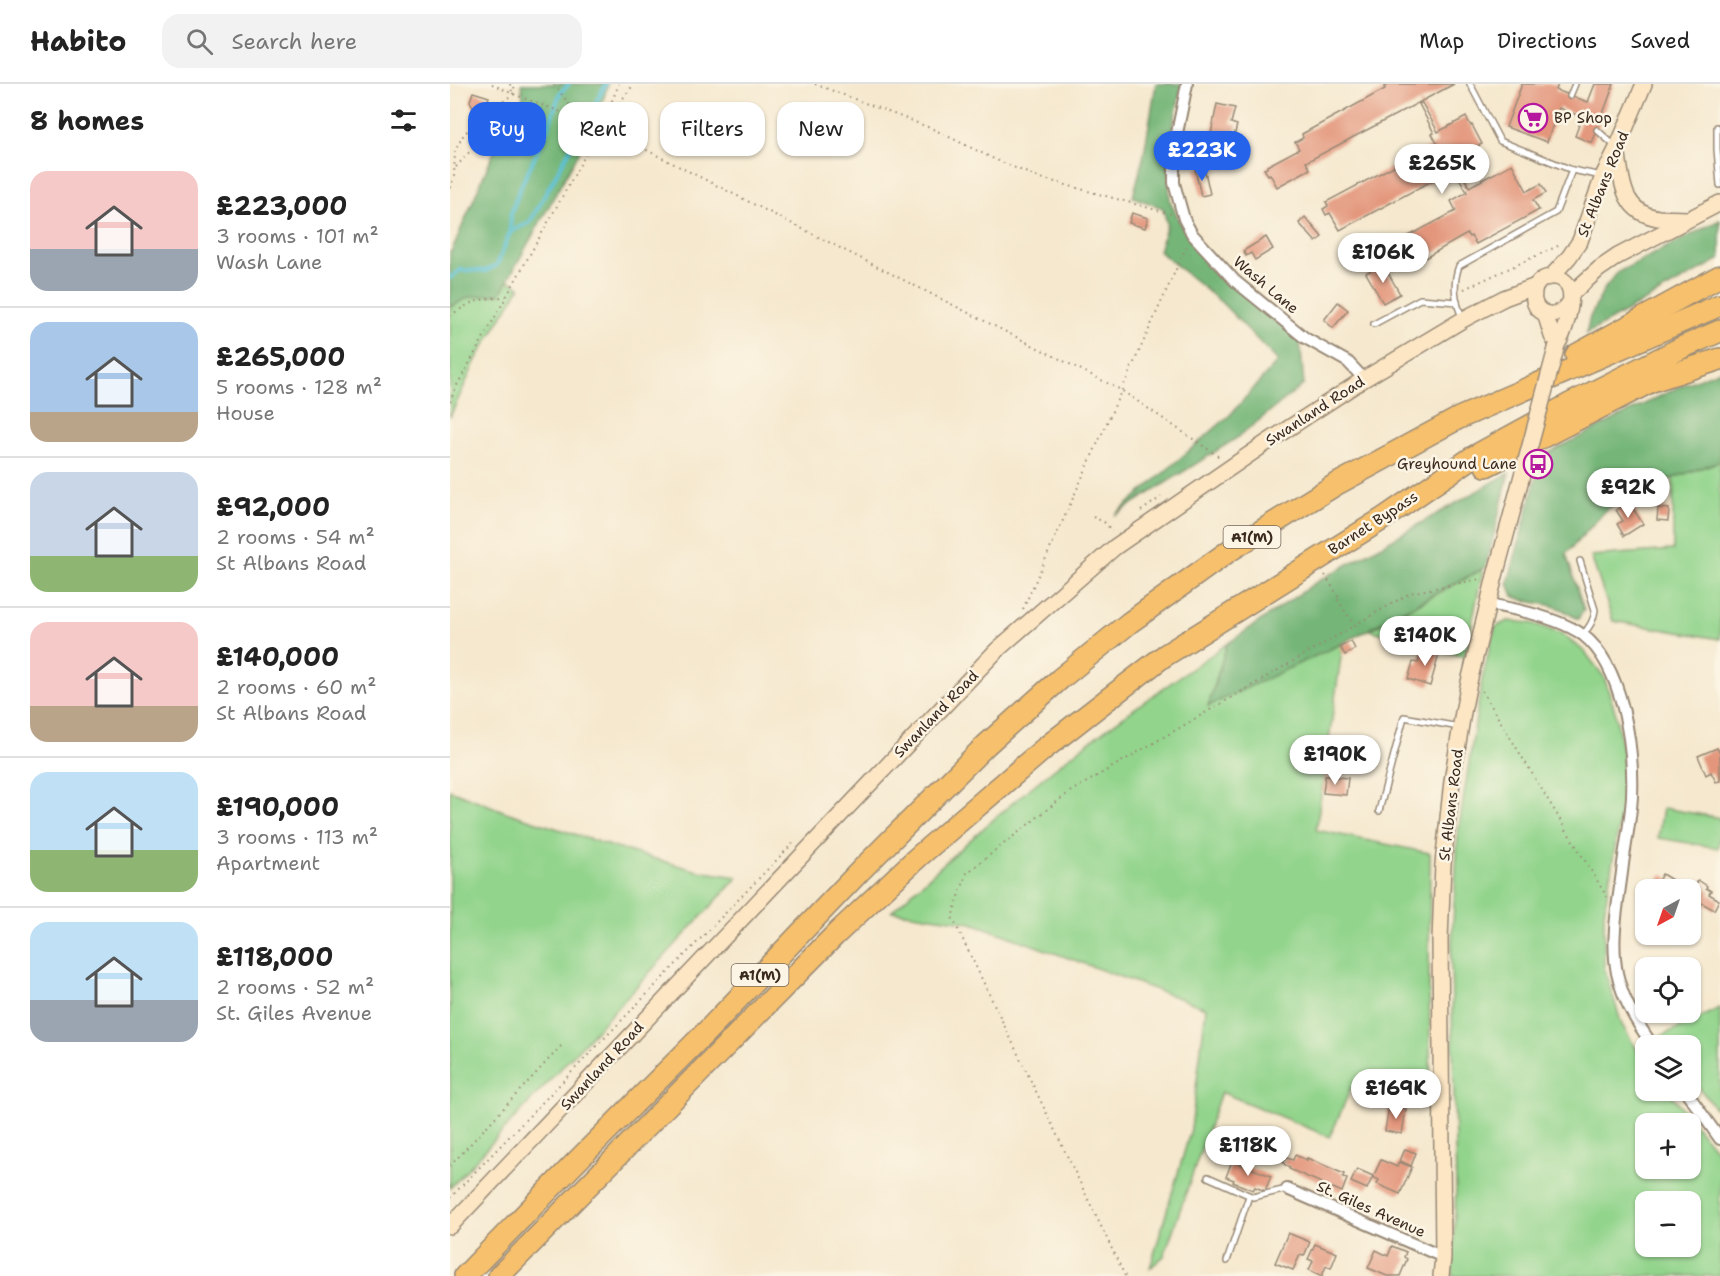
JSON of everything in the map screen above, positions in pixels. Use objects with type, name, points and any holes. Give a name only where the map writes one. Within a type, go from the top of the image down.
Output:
[{"type":"highway","name":"A1(M)","points":[[465,1276],[986,745],[1129,623],[1230,551],[1335,485],[1720,276]]},
{"type":"highway","name":"A1(M)","points":[[1459,418],[1720,305]]},
{"type":"highway","name":"Barnet Bypass","points":[[499,1276],[835,935],[918,857],[1046,748],[1164,656],[1384,518],[1482,452],[1568,405],[1683,347],[1720,331]]},
{"type":"highway","name":"A1(M)","points":[[1384,518],[1652,381],[1720,359]]},
{"type":"street","name":"Wash Lane","points":[[1187,84],[1174,148],[1174,183],[1184,219],[1192,234],[1234,281],[1305,338],[1348,362],[1364,379]]},
{"type":"street","name":"St Albans Road","points":[[1551,277],[1575,249],[1582,235],[1603,176],[1644,84]]},
{"type":"street","points":[[1617,148],[1624,192],[1634,206],[1656,218],[1689,219]]},
{"type":"street","points":[[1571,298],[1570,288],[1562,279],[1551,277],[1540,281],[1535,293],[1540,310],[1556,314],[1562,312],[1571,298],[1599,269],[1618,256],[1717,202]]},
{"type":"street","name":"Swanland Road","points":[[450,1226],[997,650],[1123,541],[1364,379],[1464,319],[1504,298],[1535,293]]},
{"type":"street","name":"St Albans Road","points":[[1441,1276],[1443,1257],[1440,940],[1443,864],[1452,781],[1468,682],[1557,345],[1563,336],[1571,298]]},
{"type":"street","points":[[1545,313],[1557,345]]},
{"type":"street","points":[[1488,604],[1563,623],[1583,635],[1603,657],[1612,674],[1622,707],[1630,753],[1632,797],[1614,942],[1624,999],[1646,1035]]},
{"type":"street","points":[[1693,1101],[1720,1139]]},
{"type":"street","name":"St. Giles Avenue","points":[[1287,1189],[1443,1257]]},
{"type":"lane","points":[[1470,84],[1500,141],[1572,170],[1603,176]]},
{"type":"lane","points":[[1570,96],[1575,84]]},
{"type":"lane","points":[[1717,127],[1716,150],[1720,184]]},
{"type":"lane","points":[[1597,130],[1617,148]]},
{"type":"lane","points":[[1464,319],[1457,308],[1455,277],[1459,266],[1556,212],[1572,170]]},
{"type":"lane","points":[[1374,324],[1420,299],[1457,302]]},
{"type":"lane","points":[[1580,561],[1595,610],[1594,618],[1583,635]]},
{"type":"lane","points":[[1379,811],[1404,717],[1460,727]]},
{"type":"lane","points":[[1208,1177],[1253,1197],[1287,1189]]},
{"type":"lane","points":[[1227,1261],[1249,1196]]},
{"type":"path","points":[[492,84],[558,110]]},
{"type":"path","points":[[510,84],[513,94]]},
{"type":"path","points":[[501,102],[513,94],[515,84]]},
{"type":"path","points":[[554,84],[568,102]]},
{"type":"path","points":[[612,102],[620,84]]},
{"type":"path","points":[[620,102],[634,84]]},
{"type":"path","points":[[815,84],[933,129],[1037,177],[1156,209],[1184,219]]},
{"type":"path","points":[[450,188],[454,177],[455,150],[468,131]]},
{"type":"path","points":[[648,151],[1122,390],[1221,458]]},
{"type":"path","points":[[454,169],[468,154]]},
{"type":"path","points":[[450,402],[456,387],[585,156]]},
{"type":"path","points":[[1021,612],[1192,234]]},
{"type":"path","points":[[1456,293],[1582,235]]},
{"type":"path","points":[[450,316],[466,305],[487,297],[506,297]]},
{"type":"path","points":[[1093,517],[1104,522],[1123,541]]},
{"type":"path","points":[[1125,1276],[952,917],[967,873],[1068,793],[1410,593],[1495,576]]},
{"type":"path","points":[[1327,578],[1355,626]]},
{"type":"path","points":[[1468,682],[1478,685],[1607,897],[1618,906]]},
{"type":"path","points":[[450,1166],[563,1044]]},
{"type":"green space","points":[[521,84],[608,84],[603,102],[558,102],[558,156],[577,156],[500,294],[469,297],[450,307],[450,252],[492,156],[546,156],[546,102],[520,102],[523,98]]},
{"type":"green space","points":[[1156,84],[1182,84],[1168,151],[1170,201],[1179,220],[1193,240],[1237,290],[1300,341],[1304,384],[1237,438],[1115,515],[1230,415],[1278,361],[1222,303],[1159,251],[1167,224],[1163,208],[1133,197],[1144,154]]},
{"type":"green space","points":[[1720,220],[1720,259],[1586,334],[1590,317],[1605,288],[1618,272]]},
{"type":"green space","points":[[508,280],[520,287],[477,358],[450,417],[450,307],[469,297],[500,294]]},
{"type":"green space","points":[[1720,370],[1720,461],[1673,478],[1608,508],[1566,554],[1584,610],[1578,619],[1555,607],[1513,596],[1508,583],[1542,456],[1678,387]]},
{"type":"green space","points":[[1720,461],[1720,639],[1613,621],[1591,556],[1673,550],[1673,478]]},
{"type":"green space","points":[[1509,473],[1486,567],[1343,643],[1208,706],[1227,644],[1315,583]]},
{"type":"green space","points":[[1483,569],[1465,657],[1370,630]]},
{"type":"green space","points":[[1508,621],[1531,623],[1562,634],[1585,652],[1604,677],[1615,711],[1623,753],[1623,799],[1604,913],[1604,968],[1622,1025],[1635,1046],[1635,1101],[1676,1101],[1686,1113],[1635,1113],[1635,1179],[1701,1179],[1701,1132],[1720,1155],[1720,1276],[1452,1276],[1456,1189],[1451,960],[1458,833],[1482,680],[1495,627]]},
{"type":"green space","points":[[1343,643],[1316,830],[1430,853],[1431,1106],[1351,1088],[1330,1137],[1221,1092],[1164,1256],[1150,1268],[1191,1129],[1206,1008],[972,923],[892,911],[983,829],[1062,763],[1227,644],[1209,705]]},
{"type":"green space","points":[[450,790],[506,812],[617,848],[698,871],[738,877],[450,1188]]},
{"type":"green space","points":[[1663,808],[1720,818],[1718,848],[1658,838]]},
{"type":"green space","points":[[1720,1008],[1720,1114],[1701,1090],[1701,1035],[1663,1035],[1688,1023],[1701,1023],[1701,1017]]},
{"type":"building","points":[[1390,84],[1454,84],[1306,162],[1310,169],[1277,187],[1270,174],[1268,175],[1264,169],[1299,149],[1295,142],[1303,138],[1302,134],[1385,89],[1384,87]]},
{"type":"building","points":[[1522,84],[1558,84],[1556,90],[1588,102],[1595,84],[1614,84],[1592,143],[1575,136],[1582,117],[1559,108],[1547,142],[1506,127]]},
{"type":"building","points":[[473,92],[489,97],[487,102],[470,101]]},
{"type":"building","points":[[1422,103],[1438,132],[1466,117],[1472,125],[1482,144],[1454,159],[1469,187],[1512,164],[1527,191],[1541,184],[1546,193],[1533,200],[1539,210],[1476,244],[1467,234],[1411,264],[1399,241],[1456,211],[1451,201],[1467,192],[1454,169],[1340,230],[1330,213],[1326,215],[1323,209],[1328,206],[1326,202],[1437,143],[1419,104]]},
{"type":"building","points":[[1217,104],[1235,108],[1231,123],[1237,125],[1232,145],[1210,139]]},
{"type":"building","points":[[1204,167],[1210,194],[1201,196],[1195,169]]},
{"type":"building","points":[[1132,213],[1148,218],[1145,228],[1129,223]]},
{"type":"building","points":[[1305,217],[1322,237],[1316,242],[1299,223]]},
{"type":"building","points":[[1266,237],[1273,249],[1255,260],[1251,253],[1246,256],[1243,251]]},
{"type":"building","points":[[1383,264],[1400,294],[1383,303],[1366,273]]},
{"type":"building","points":[[1338,302],[1348,310],[1333,328],[1324,320]]},
{"type":"building","points":[[1629,502],[1643,524],[1624,536],[1617,524],[1623,521],[1616,510]]},
{"type":"building","points":[[1658,508],[1669,509],[1668,521],[1657,520]]},
{"type":"building","points":[[1351,641],[1355,649],[1345,655],[1340,647]]},
{"type":"building","points":[[1423,646],[1440,651],[1430,686],[1408,679],[1413,662],[1418,663]]},
{"type":"building","points":[[1717,748],[1720,753],[1720,781],[1716,782],[1711,772],[1706,775],[1698,756]]},
{"type":"building","points":[[1325,776],[1348,778],[1346,795],[1323,793]]},
{"type":"building","points":[[1662,874],[1670,879],[1659,879]]},
{"type":"building","points":[[1701,882],[1711,891],[1709,894],[1719,900],[1714,910],[1701,903]]},
{"type":"building","points":[[1389,1106],[1406,1109],[1402,1134],[1385,1131]]},
{"type":"building","points":[[1405,1149],[1416,1153],[1411,1166],[1400,1161]]},
{"type":"building","points":[[1295,1155],[1344,1174],[1343,1177],[1347,1179],[1342,1192],[1289,1169],[1290,1167],[1283,1162],[1287,1158],[1293,1160]]},
{"type":"building","points":[[1381,1160],[1397,1167],[1399,1162],[1412,1167],[1400,1194],[1377,1184],[1379,1180],[1373,1177]]},
{"type":"building","points":[[1232,1161],[1271,1176],[1265,1191],[1255,1187],[1253,1190],[1226,1177]]},
{"type":"building","points":[[1357,1169],[1373,1176],[1367,1189],[1351,1182]]},
{"type":"building","points":[[1288,1233],[1310,1242],[1304,1256],[1300,1255],[1293,1270],[1275,1263]]},
{"type":"building","points":[[1315,1244],[1337,1253],[1331,1268],[1326,1266],[1322,1276],[1309,1270],[1313,1261],[1308,1259]]},
{"type":"building","points":[[1392,1246],[1406,1252],[1404,1257],[1407,1259],[1400,1276],[1387,1276],[1368,1268],[1376,1250],[1388,1256]]},
{"type":"waterway","points":[[510,232],[511,213],[521,186],[547,131],[560,93],[569,84]]},
{"type":"waterway","points":[[450,278],[460,270],[486,271],[497,265],[510,232],[530,222],[606,84]]},
{"type":"place","name":"BP Shop","points":[[1533,118]]},
{"type":"place","name":"Greyhound Lane","points":[[1538,464]]}]
